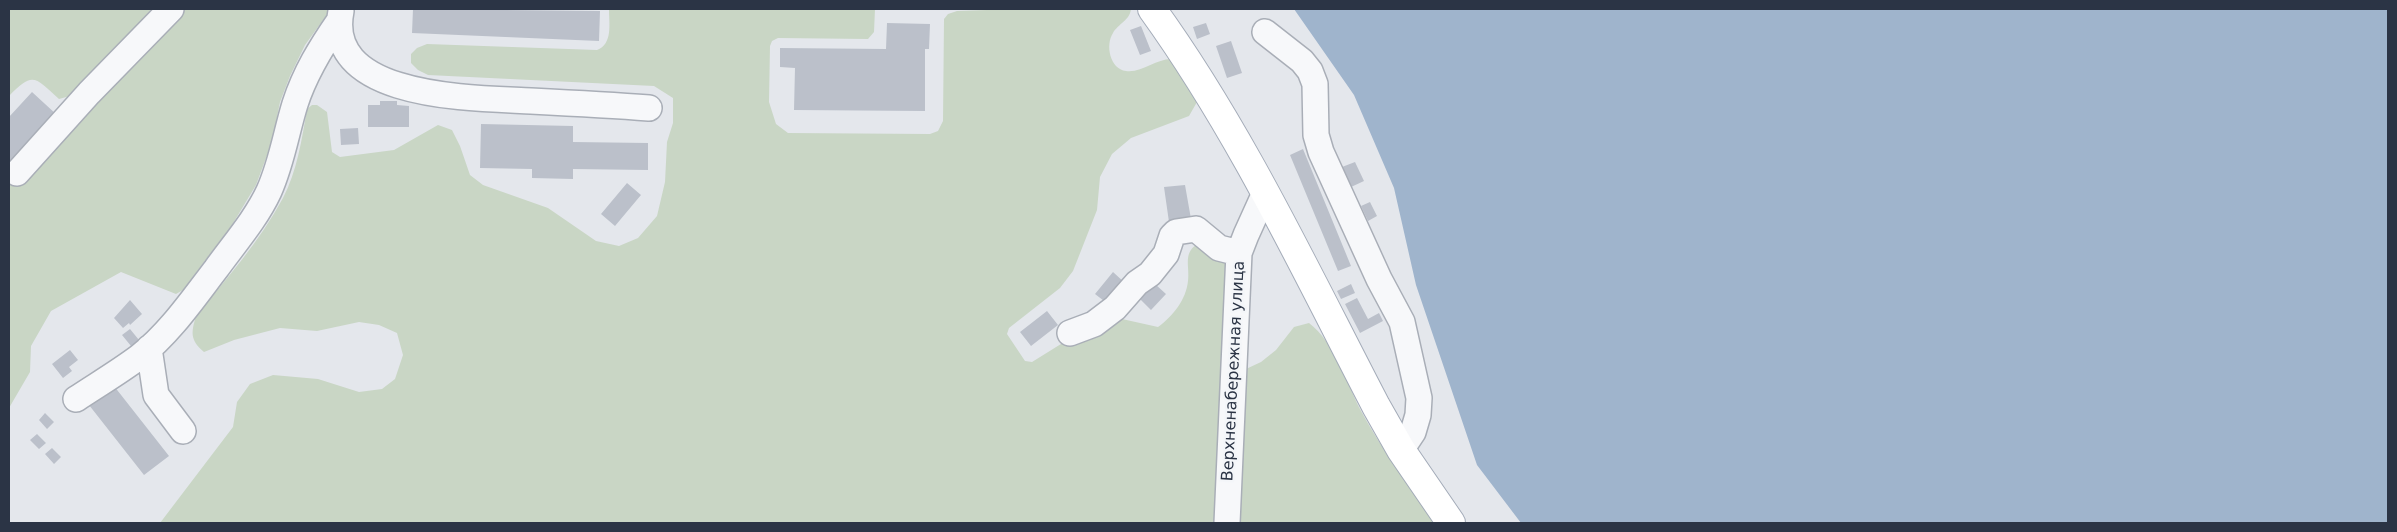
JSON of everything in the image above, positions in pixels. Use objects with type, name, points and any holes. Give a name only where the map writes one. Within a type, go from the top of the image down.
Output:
[{"type":"main road","points":[[1152,9],[1211,97],[1265,193],[1376,406],[1401,450],[1451,523]]},
{"type":"street","points":[[17,173],[89,92],[171,9]]},
{"type":"street","points":[[341,15],[344,46],[358,63],[379,78],[407,88],[464,97],[649,108]]},
{"type":"street","points":[[76,399],[139,357],[149,348],[191,301],[243,233],[269,191],[286,146],[295,105],[303,82],[317,51],[341,15]]},
{"type":"street","points":[[1265,32],[1302,62],[1310,71],[1315,84],[1316,126],[1321,152],[1379,279],[1402,322],[1419,398],[1418,415],[1413,432],[1401,450]]},
{"type":"street","name":"Верхненабережная улица","points":[[1227,523],[1239,253],[1265,193]]},
{"type":"street","points":[[1070,332],[1094,324],[1115,308],[1137,283],[1150,274],[1166,254],[1172,236],[1176,232],[1196,230],[1219,248],[1239,253]]},
{"type":"street","points":[[149,348],[156,395],[183,431]]},
{"type":"green space","points":[[9,9],[158,9],[70,96],[59,99],[34,80],[24,83],[9,96]]},
{"type":"green space","points":[[185,9],[331,9],[305,45],[290,76],[280,102],[272,142],[256,185],[232,225],[183,290],[176,294],[121,272],[51,311],[31,346],[30,372],[9,408],[9,184],[18,183]]},
{"type":"green space","points":[[609,9],[875,9],[874,32],[868,39],[778,38],[772,41],[770,46],[769,102],[776,124],[788,133],[930,134],[938,131],[943,121],[944,19],[948,14],[957,11],[1016,9],[1131,9],[1126,19],[1115,30],[1109,44],[1110,56],[1116,66],[1126,71],[1132,71],[1171,59],[1196,96],[1197,102],[1189,116],[1131,138],[1112,154],[1100,177],[1097,210],[1073,271],[1060,288],[1009,328],[1007,334],[1025,361],[1032,362],[1061,344],[1098,337],[1122,319],[1158,327],[1174,313],[1185,295],[1188,281],[1188,257],[1196,245],[1206,246],[1229,266],[1215,523],[160,523],[233,427],[237,402],[250,384],[273,375],[318,379],[359,392],[382,389],[395,379],[403,355],[397,333],[379,325],[359,322],[317,331],[280,328],[234,340],[204,352],[194,340],[193,327],[196,316],[254,244],[283,198],[295,166],[307,109],[312,105],[317,105],[327,112],[332,152],[340,157],[394,150],[438,125],[452,130],[470,175],[483,185],[548,208],[596,241],[619,246],[638,238],[657,216],[665,182],[667,142],[673,123],[673,98],[654,86],[428,75],[418,70],[411,63],[411,54],[417,48],[427,44],[597,50],[606,43],[608,38]]},
{"type":"green space","points":[[1309,323],[1318,331],[1333,352],[1369,425],[1434,523],[1239,523],[1246,369],[1261,362],[1276,350],[1294,327]]},
{"type":"water","points":[[1294,9],[2388,9],[2388,523],[1521,523],[1477,465],[1416,285],[1394,188],[1354,95]]},
{"type":"building","points":[[413,9],[600,11],[599,41],[412,33]]},
{"type":"building","points":[[887,23],[930,24],[929,49],[925,49],[925,111],[794,110],[795,68],[780,67],[780,48],[886,49]]},
{"type":"building","points":[[1206,23],[1210,34],[1197,39],[1193,27]]},
{"type":"building","points":[[1141,26],[1151,51],[1140,55],[1130,30]]},
{"type":"building","points":[[1231,41],[1242,73],[1227,78],[1216,46]]},
{"type":"building","points":[[32,92],[57,115],[9,165],[9,117]]},
{"type":"building","points":[[380,101],[397,101],[397,105],[409,106],[409,127],[368,127],[368,105],[380,105]]},
{"type":"building","points":[[481,124],[573,126],[573,142],[648,143],[648,170],[573,169],[573,179],[532,178],[532,169],[480,168]]},
{"type":"building","points":[[358,128],[359,144],[341,145],[340,129]]},
{"type":"building","points":[[1303,149],[1351,266],[1338,271],[1290,155]]},
{"type":"building","points":[[1355,162],[1364,181],[1351,187],[1342,167]]},
{"type":"building","points":[[627,183],[641,195],[615,226],[601,214]]},
{"type":"building","points":[[1185,185],[1191,219],[1169,222],[1164,187]]},
{"type":"building","points":[[1370,202],[1377,216],[1368,221],[1361,206]]},
{"type":"building","points":[[1113,272],[1125,283],[1108,304],[1095,294]]},
{"type":"building","points":[[1155,284],[1166,294],[1151,310],[1140,299]]},
{"type":"building","points":[[1351,284],[1355,293],[1341,299],[1337,291]]},
{"type":"building","points":[[1357,298],[1368,319],[1379,313],[1383,321],[1360,333],[1345,304]]},
{"type":"building","points":[[130,300],[142,314],[130,325],[129,323],[123,328],[114,318]]},
{"type":"building","points":[[1047,311],[1058,325],[1031,346],[1020,332]]},
{"type":"building","points":[[130,329],[139,340],[131,346],[122,335]]},
{"type":"building","points":[[70,350],[78,360],[69,367],[72,371],[63,378],[52,364]]},
{"type":"building","points":[[114,386],[169,456],[144,475],[89,405]]},
{"type":"building","points":[[45,413],[54,422],[47,429],[39,420]]},
{"type":"building","points":[[37,434],[46,443],[39,449],[30,440]]},
{"type":"building","points":[[52,448],[61,457],[54,464],[45,454]]}]
